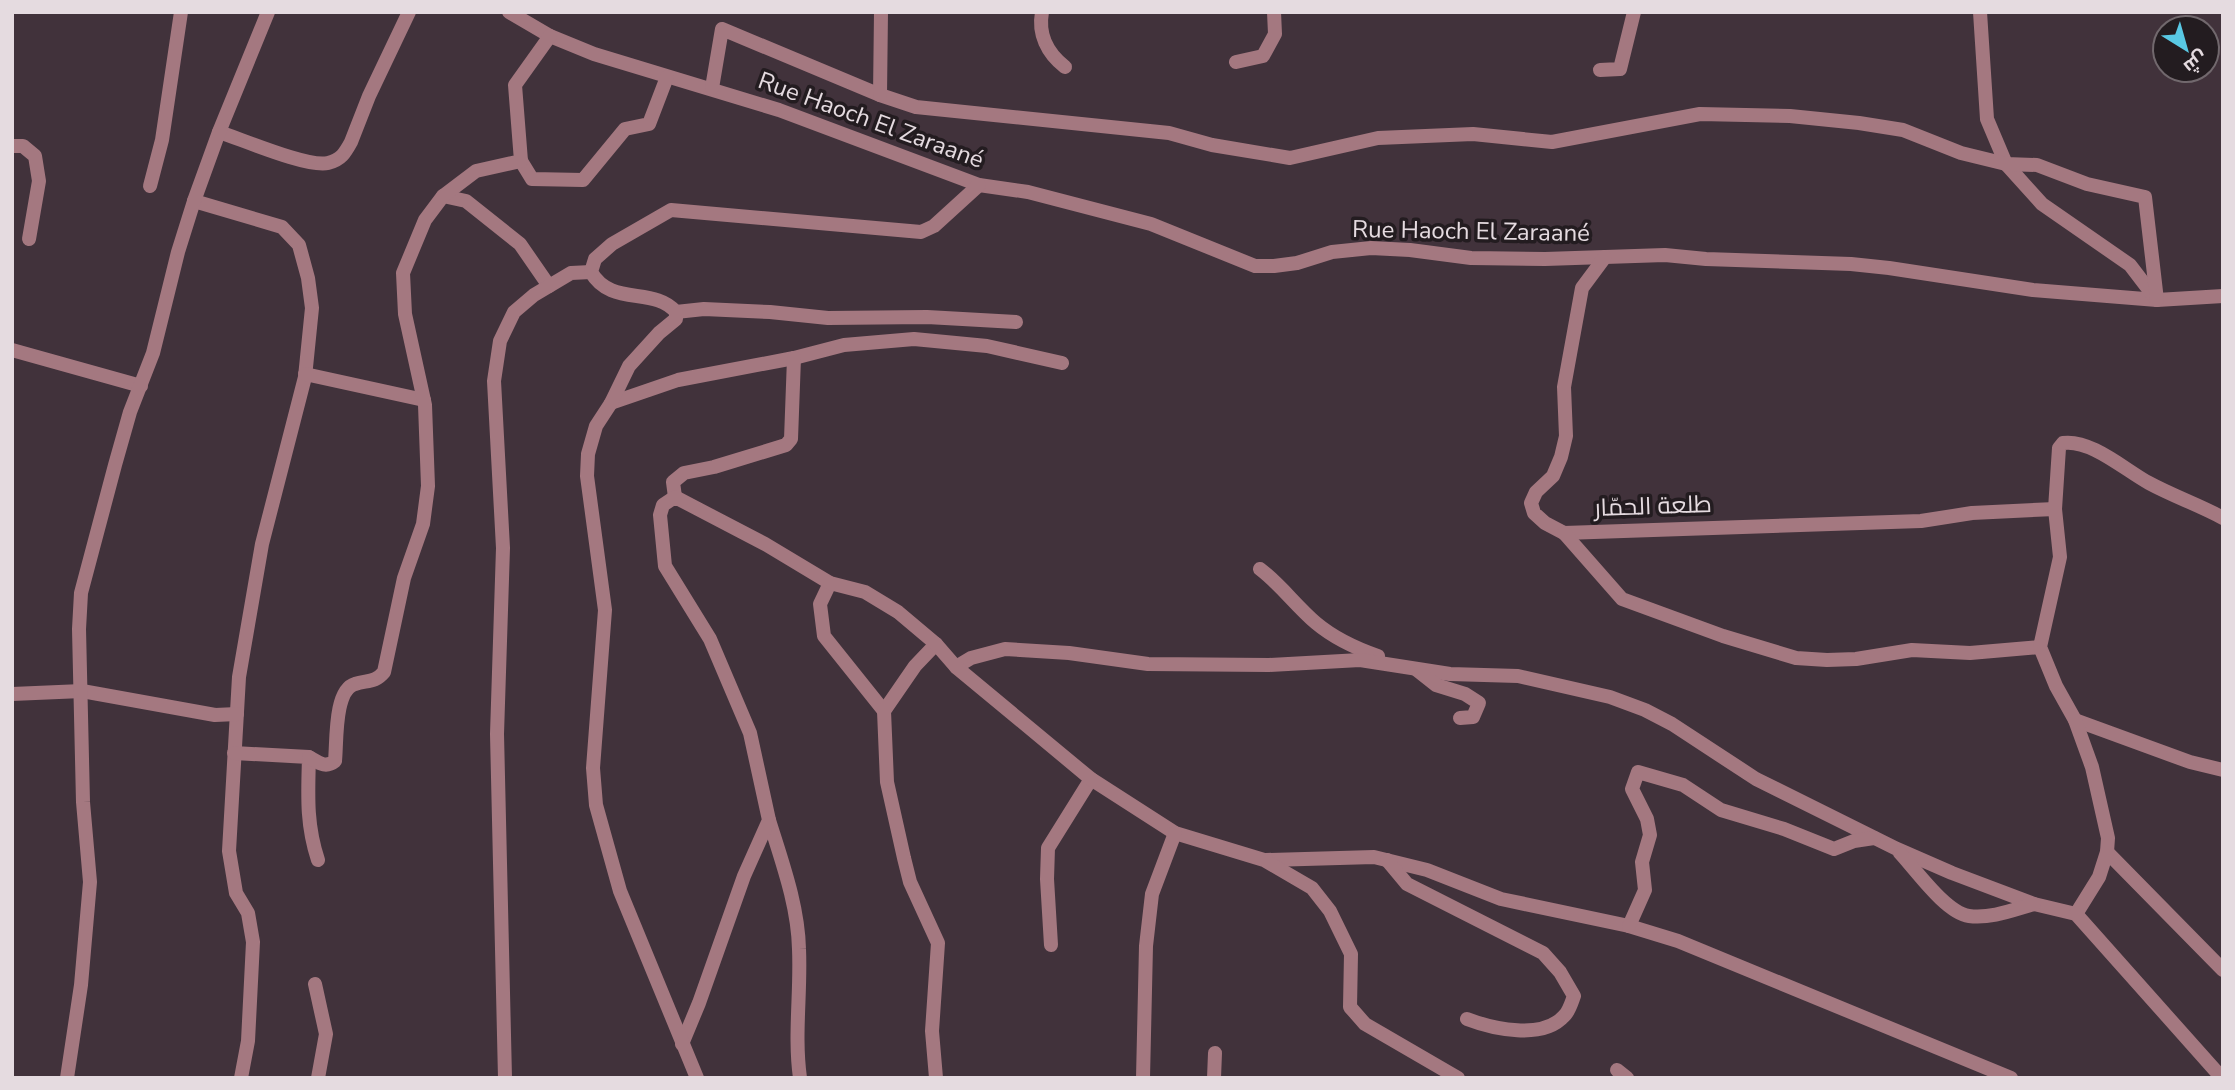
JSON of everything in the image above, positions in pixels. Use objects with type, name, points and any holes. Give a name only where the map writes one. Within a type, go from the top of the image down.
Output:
[{"type":"street","points":[[150,186],[162,140],[181,12]]},
{"type":"street","points":[[67,1078],[81,985],[90,882],[83,802],[79,629],[81,593],[115,464],[130,412],[153,354],[178,252],[194,201],[268,12]]},
{"type":"street","points":[[219,132],[296,159],[326,164],[342,157],[409,12]]},
{"type":"street","name":"Rue Haoch El Zaraané","points":[[509,12],[550,36],[594,54],[779,110],[979,186],[1028,192],[1151,224],[1255,266],[1286,265],[1332,252],[1371,248],[1471,258],[1545,259],[1665,255],[1706,259],[1822,262],[1889,268],[2033,290],[2157,300],[2223,296]]},
{"type":"street","points":[[880,96],[881,12]]},
{"type":"street","points":[[1042,12],[1040,32],[1055,59],[1065,66]]},
{"type":"street","points":[[1236,62],[1263,56],[1275,34],[1274,12]]},
{"type":"street","points":[[1601,70],[1620,69],[1634,12]]},
{"type":"street","points":[[1980,12],[1987,120],[2006,164],[2042,204],[2130,265],[2157,300]]},
{"type":"street","points":[[712,88],[722,29],[880,96],[916,107],[1169,134],[1212,145],[1290,158],[1378,138],[1403,136],[1473,134],[1552,142],[1709,113],[1790,116],[1892,128],[1961,153],[2006,164],[2037,166],[2087,184],[2146,197],[2157,300]]},
{"type":"street","points":[[550,36],[515,85],[521,161],[532,179],[583,180],[625,129],[649,124],[667,77]]},
{"type":"street","points":[[12,146],[23,146],[36,156],[39,181],[29,239]]},
{"type":"street","points":[[234,753],[309,757],[323,765],[330,765],[335,761],[340,701],[344,690],[353,684],[378,680],[384,672],[404,578],[423,524],[428,486],[424,400],[405,314],[403,273],[425,220],[443,196],[476,171],[521,161]]},
{"type":"street","points":[[697,1078],[620,891],[596,805],[593,768],[605,610],[587,476],[588,454],[596,426],[629,366],[659,333],[676,319],[676,312],[670,305],[657,300],[611,291],[596,280],[591,272],[595,259],[612,244],[671,210],[921,232],[934,226],[979,186]]},
{"type":"street","points":[[443,196],[466,201],[520,244],[549,286]]},
{"type":"street","points":[[194,201],[282,227],[299,245],[308,278],[312,308],[305,374],[262,544],[239,677],[229,851],[236,893],[248,913],[253,942],[247,1041],[241,1078]]},
{"type":"street","name":"طلعة الحمّار","points":[[1605,257],[1583,288],[1564,387],[1566,436],[1561,457],[1553,476],[1536,492],[1531,503],[1534,513],[1545,523],[1564,533],[1921,521],[1972,513],[2055,509]]},
{"type":"street","points":[[505,1078],[497,734],[503,548],[496,454],[495,381],[500,341],[514,312],[534,295],[571,273],[591,272]]},
{"type":"street","points":[[676,312],[704,309],[828,318],[927,317],[1016,322]]},
{"type":"street","points":[[611,403],[678,380],[794,358],[844,345],[914,339],[987,345],[1062,363]]},
{"type":"street","points":[[12,350],[141,386]]},
{"type":"street","points":[[675,497],[673,482],[684,473],[714,467],[786,445],[790,439],[794,358]]},
{"type":"street","points":[[305,374],[424,400]]},
{"type":"street","points":[[2076,914],[2099,877],[2107,852],[2105,821],[2092,767],[2075,720],[2056,686],[2040,647],[2060,557],[2055,509],[2057,460],[2063,443],[2090,447],[2151,484],[2223,518]]},
{"type":"street","points":[[675,497],[765,544],[830,583],[865,592],[898,612],[936,644],[956,667],[1091,779],[1175,833],[1264,860],[1312,888],[1330,911],[1351,954],[1350,1007],[1365,1024],[1458,1078]]},
{"type":"street","points":[[675,497],[663,505],[660,515],[665,566],[710,639],[750,733],[769,820],[792,892],[799,948],[796,1048],[800,1078]]},
{"type":"street","points":[[1564,533],[1622,599],[1651,612],[1796,658],[1856,659],[1912,650],[1970,653],[2040,647]]},
{"type":"street","points":[[1260,569],[1314,621],[1335,637],[1355,648],[1380,656],[1387,664]]},
{"type":"street","points":[[830,583],[820,604],[824,636],[884,711],[887,782],[904,858],[910,882],[938,943],[932,1031],[936,1078]]},
{"type":"street","points":[[884,711],[915,666],[936,644]]},
{"type":"street","points":[[956,667],[971,658],[1005,649],[1069,653],[1148,664],[1269,665],[1360,660],[1450,674],[1518,676],[1610,697],[1672,723],[1756,779],[1897,849],[2034,904],[2076,914],[2222,1078]]},
{"type":"street","points":[[1416,669],[1436,685],[1465,694],[1479,703],[1473,717],[1460,718]]},
{"type":"street","points":[[12,694],[82,691],[215,715],[237,714]]},
{"type":"street","points":[[2075,720],[2190,762],[2223,769]]},
{"type":"street","points":[[309,757],[307,816],[318,860]]},
{"type":"street","points":[[1629,926],[1645,890],[1642,862],[1650,835],[1647,819],[1632,789],[1638,772],[1683,785],[1721,810],[1784,829],[1834,849],[1854,841],[1874,838]]},
{"type":"street","points":[[1051,945],[1048,848],[1091,779]]},
{"type":"street","points":[[682,1044],[744,876],[769,820]]},
{"type":"street","points":[[1143,1078],[1146,946],[1152,894],[1175,833]]},
{"type":"street","points":[[1897,849],[1947,905],[1965,916],[1987,916],[2034,904]]},
{"type":"street","points":[[2107,852],[2223,970]]},
{"type":"street","points":[[1264,860],[1374,857],[1427,870],[1502,899],[1629,926],[1678,941],[2011,1078]]},
{"type":"street","points":[[1387,860],[1407,884],[1542,953],[1560,972],[1574,996],[1564,1016],[1541,1030],[1515,1031],[1467,1019]]},
{"type":"street","points":[[315,984],[326,1034],[318,1078]]},
{"type":"street","points":[[1214,1053],[1214,1078]]}]
